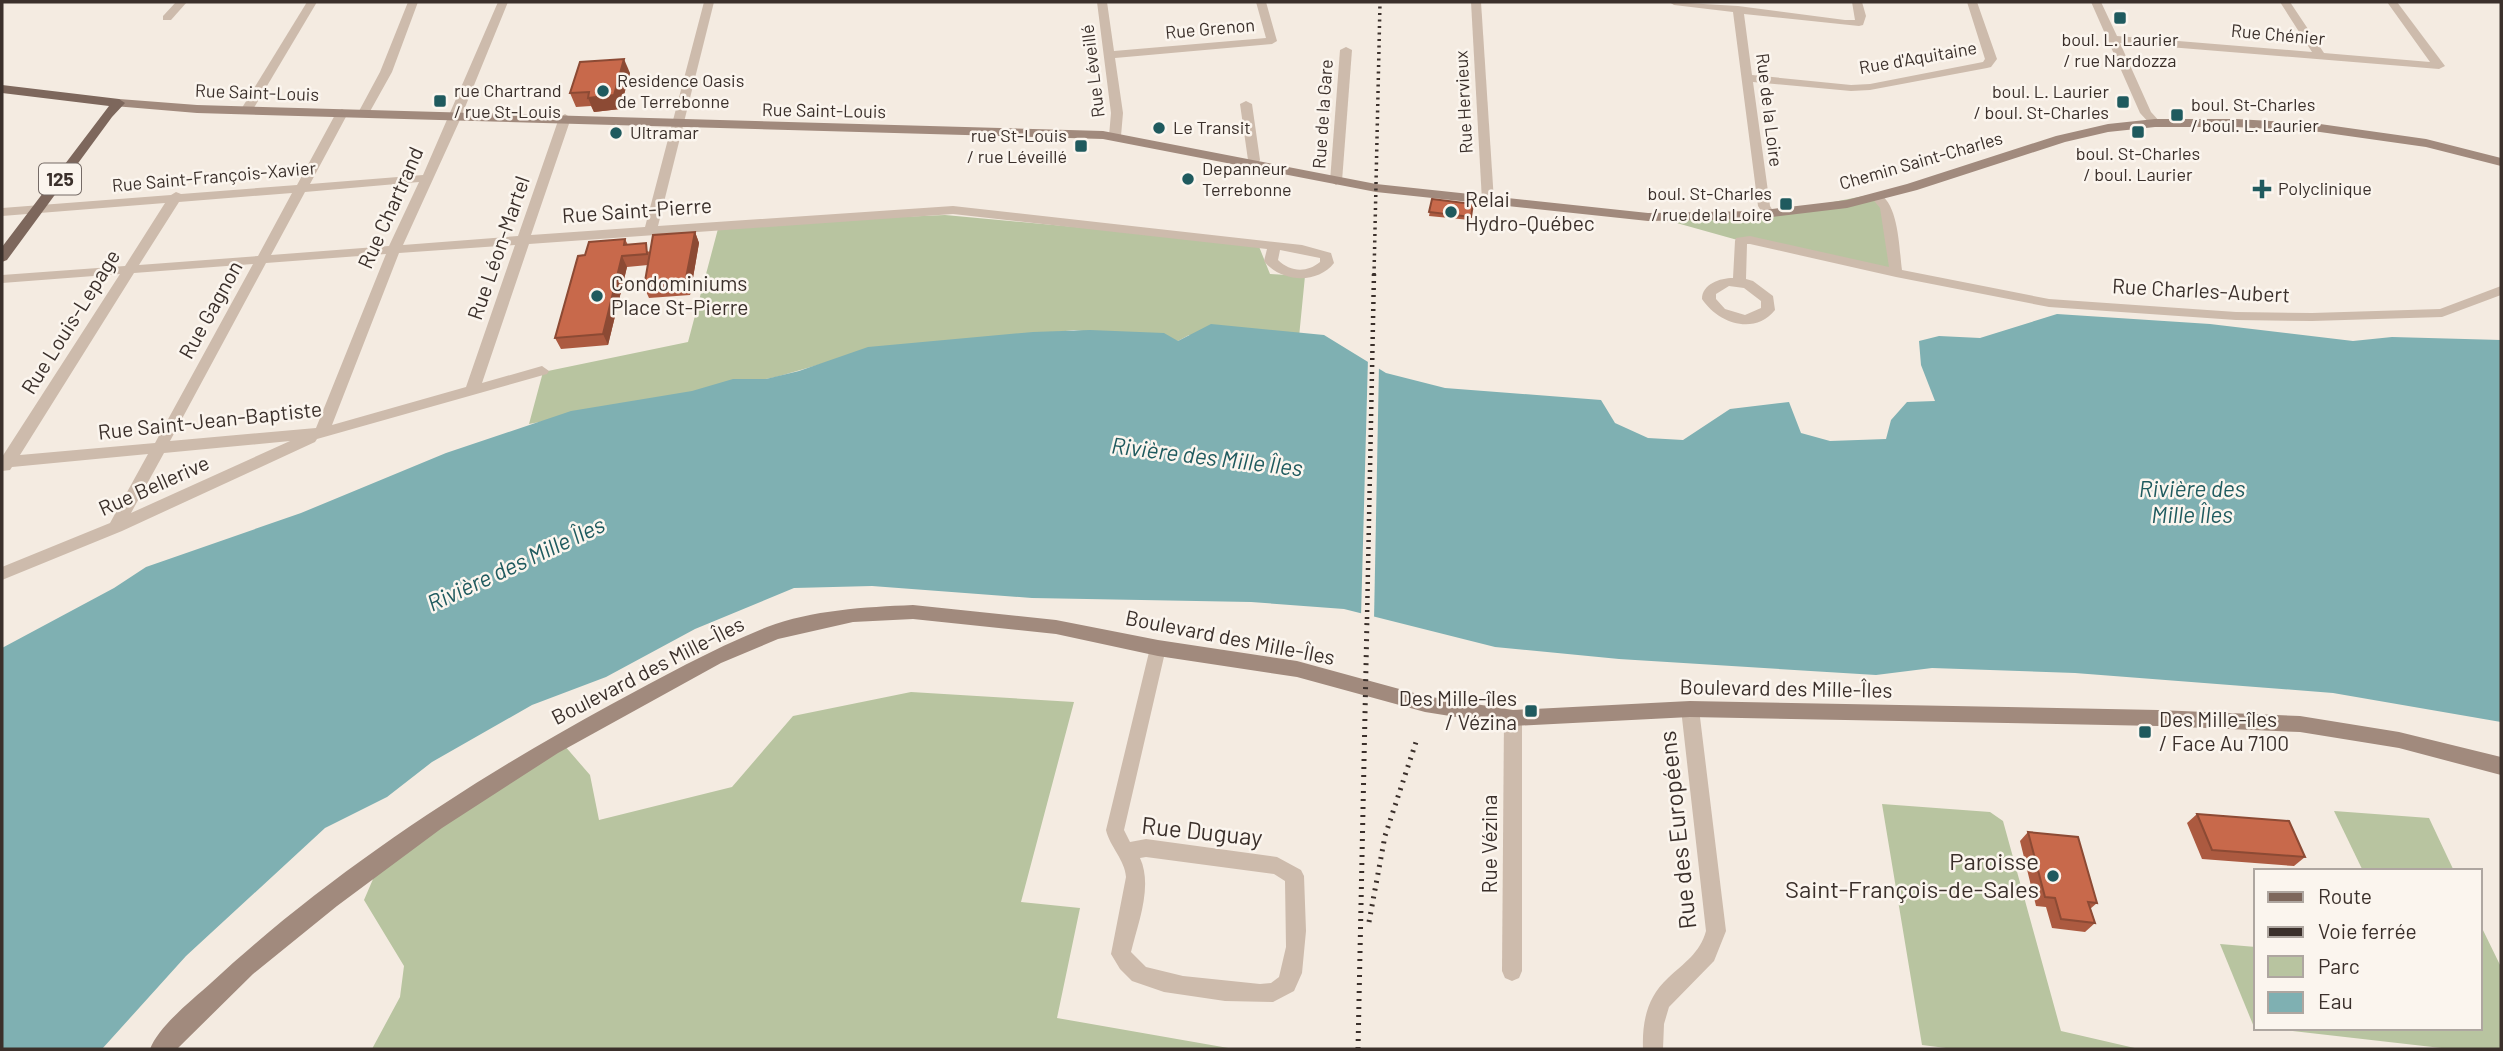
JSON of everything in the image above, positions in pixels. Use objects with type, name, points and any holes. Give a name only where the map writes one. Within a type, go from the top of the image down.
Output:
[{"type":"main road","name":"Rue Saint-Louis","points":[[2,90],[119,103],[246,111],[565,118],[679,124],[1115,136],[1342,183]]},
{"type":"main road","name":"125","points":[[2,257],[107,114],[119,103]]},
{"type":"main road","name":"Chemin Saint-Charles","points":[[1342,183],[1638,216],[1769,214],[1877,197],[2061,139],[2108,128],[2155,123],[2251,123],[2327,129],[2419,142],[2501,162]]},
{"type":"main road","name":"Boulevard des Mille-Îles","points":[[162,1049],[245,966],[329,899],[435,821],[551,747],[714,658],[775,632],[853,615],[913,612],[1056,627],[1158,648],[1297,669],[1406,700],[1513,718],[1690,709],[2144,717],[2300,724],[2399,740],[2501,766]]},
{"type":"street","points":[[167,19],[182,2]]},
{"type":"street","points":[[246,111],[312,2]]},
{"type":"street","points":[[364,113],[386,72],[413,2]]},
{"type":"street","name":"Rue Chartrand","points":[[321,433],[394,250],[428,178],[502,2]]},
{"type":"street","points":[[651,230],[709,2]]},
{"type":"street","name":"Rue Léveillé","points":[[1102,2],[1118,113],[1115,136]]},
{"type":"street","name":"Rue Grenon","points":[[1110,55],[1272,41],[1261,2]]},
{"type":"street","name":"Rue Hervieux","points":[[1476,2],[1488,201]]},
{"type":"street","points":[[1674,2],[1859,23],[1861,16],[1857,2]]},
{"type":"street","name":"Rue d'Aquitaine","points":[[1747,78],[1851,88],[1870,87],[1987,65],[1991,59],[1972,2]]},
{"type":"street","points":[[2096,2],[2146,113],[2155,123]]},
{"type":"street","points":[[2285,2],[2321,57]]},
{"type":"street","name":"Rue Chénier","points":[[2114,39],[2439,66],[2392,2]]},
{"type":"street","name":"Rue de la Loire","points":[[1738,9],[1764,206],[1769,214]]},
{"type":"street","name":"Rue de la Gare","points":[[1342,183],[1346,50]]},
{"type":"street","points":[[1246,104],[1254,160],[1251,165]]},
{"type":"street","name":"Rue Gagnon","points":[[116,527],[342,113]]},
{"type":"street","name":"Rue Léon-Martel","points":[[472,390],[565,118]]},
{"type":"street","name":"Rue Saint-François-Xavier","points":[[2,212],[428,178]]},
{"type":"street","name":"Rue Louis-Lepage","points":[[4,465],[176,197]]},
{"type":"street","points":[[1877,197],[1886,207],[1896,273]]},
{"type":"street","name":"Rue Saint-Pierre","points":[[2,279],[953,210],[1274,246]]},
{"type":"street","name":"Rue Charles-Aubert","points":[[1739,282],[1741,242],[1750,240],[1896,273],[2049,303],[2244,316],[2442,313],[2501,290]]},
{"type":"street","name":"Rue Saint-Jean-Baptiste","points":[[4,465],[321,433],[542,371]]},
{"type":"street","name":"Rue Bellerive","points":[[2,573],[116,527],[321,433]]},
{"type":"street","name":"Rue Duguay","points":[[1127,851],[1146,848],[1259,863],[1277,866],[1294,876],[1297,917],[1293,971],[1288,982],[1273,993],[1248,994],[1163,981],[1140,975],[1128,965],[1121,954],[1136,872],[1127,851],[1117,841],[1115,831],[1158,648]]},
{"type":"street","name":"Rue des Européens","points":[[1653,1049],[1652,1025],[1662,999],[1713,948],[1716,931],[1690,709]]},
{"type":"street","name":"Rue Vézina","points":[[1512,971],[1513,718]]},
{"type":"green space","points":[[1874,194],[1884,210],[1896,273],[1741,241],[1648,215],[1725,216],[1828,203]]},
{"type":"green space","points":[[945,215],[1258,244],[1270,274],[1305,276],[1299,337],[1189,335],[1178,341],[1074,330],[849,356],[776,377],[529,424],[543,372],[688,342],[719,225]]},
{"type":"green space","points":[[911,692],[1074,702],[1021,902],[1080,908],[1057,1018],[1234,1049],[372,1049],[400,997],[404,966],[364,900],[389,842],[564,745],[590,775],[599,820],[732,787],[793,716]]},
{"type":"green space","points":[[1882,804],[1990,812],[2003,821],[2061,1031],[2139,1049],[1954,1049],[1922,1045]]},
{"type":"green space","points":[[2334,811],[2429,818],[2453,869],[2362,869]]},
{"type":"green space","points":[[2482,928],[2501,967],[2501,1049],[2450,1049],[2284,1030],[2482,1030]]},
{"type":"green space","points":[[2220,944],[2254,947],[2254,1027]]},
{"type":"water","name":"Rivière des Mille Îles","points":[[2057,314],[2210,324],[2353,341],[2392,337],[2501,340],[2501,722],[2333,693],[2075,673],[1932,668],[1876,675],[1619,659],[1495,647],[1344,609],[1251,602],[1032,598],[872,586],[794,588],[695,629],[606,677],[532,705],[432,762],[387,797],[325,828],[186,956],[102,1049],[2,1049],[2,648],[114,588],[146,567],[301,513],[446,453],[571,411],[692,391],[733,379],[766,379],[799,371],[868,347],[1033,332],[1090,330],[1164,333],[1178,341],[1211,324],[1324,335],[1386,373],[1445,388],[1601,400],[1615,423],[1648,438],[1683,440],[1730,409],[1789,402],[1801,433],[1830,441],[1886,439],[1891,420],[1907,402],[1935,401],[1921,365],[1919,341],[1939,336],[1980,338]]},
{"type":"pier","points":[[1368,358],[1379,365],[1374,620],[1361,617]]},
{"type":"building","points":[[624,59],[614,95],[588,98],[589,92],[570,93],[580,62]]},
{"type":"building","name":"Relai Hydro-Québec","points":[[1432,199],[1473,204],[1471,217],[1429,212]]},
{"type":"building","points":[[695,232],[685,283],[644,287],[653,235]]},
{"type":"building","points":[[625,239],[624,245],[646,243],[647,254],[622,256],[603,334],[555,338],[578,256],[585,255],[589,242]]},
{"type":"building","points":[[2197,814],[2289,821],[2305,857],[2212,850]]},
{"type":"building","name":"Paroisse Saint-François-de-Sales","points":[[2028,832],[2078,837],[2097,903],[2088,902],[2095,923],[2061,919],[2055,898],[2045,897]]},
{"type":"railway","points":[[1374,275],[1380,2]]},
{"type":"railway","points":[[1367,619],[1374,273]]},
{"type":"railway","points":[[1358,1049],[1367,618]]},
{"type":"railway","points":[[1369,922],[1385,836],[1417,739]]},
{"type":"place","name":"boul. L. Laurier / rue Nardozza","points":[[2120,18]]},
{"type":"place","name":"Residence Oasis de Terrebonne","points":[[603,91]]},
{"type":"place","name":"rue Chartrand / rue St-Louis","points":[[440,101]]},
{"type":"place","name":"boul. L. Laurier / boul. St-Charles","points":[[2123,102]]},
{"type":"place","name":"boul. St-Charles / boul. L. Laurier","points":[[2177,115]]},
{"type":"place","name":"Le Transit","points":[[1159,128]]},
{"type":"place","name":"boul. St-Charles / boul. Laurier","points":[[2138,132]]},
{"type":"place","name":"Ultramar","points":[[616,133]]},
{"type":"place","name":"rue St-Louis / rue Léveillé","points":[[1081,146]]},
{"type":"place","name":"Depanneur Terrebonne","points":[[1188,179]]},
{"type":"place","name":"Polyclinique","points":[[2262,189]]},
{"type":"place","name":"boul. St-Charles / rue de la Loire","points":[[1786,204]]},
{"type":"place","name":"Relai Hydro-Québec","points":[[1451,212]]},
{"type":"place","name":"Condominiums Place St-Pierre","points":[[597,296]]},
{"type":"place","name":"Des Mille-îles / Vézina","points":[[1531,711]]},
{"type":"place","name":"Des Mille-îles / Face Au 7100","points":[[2145,732]]},
{"type":"place","name":"Paroisse Saint-François-de-Sales","points":[[2053,876]]}]
